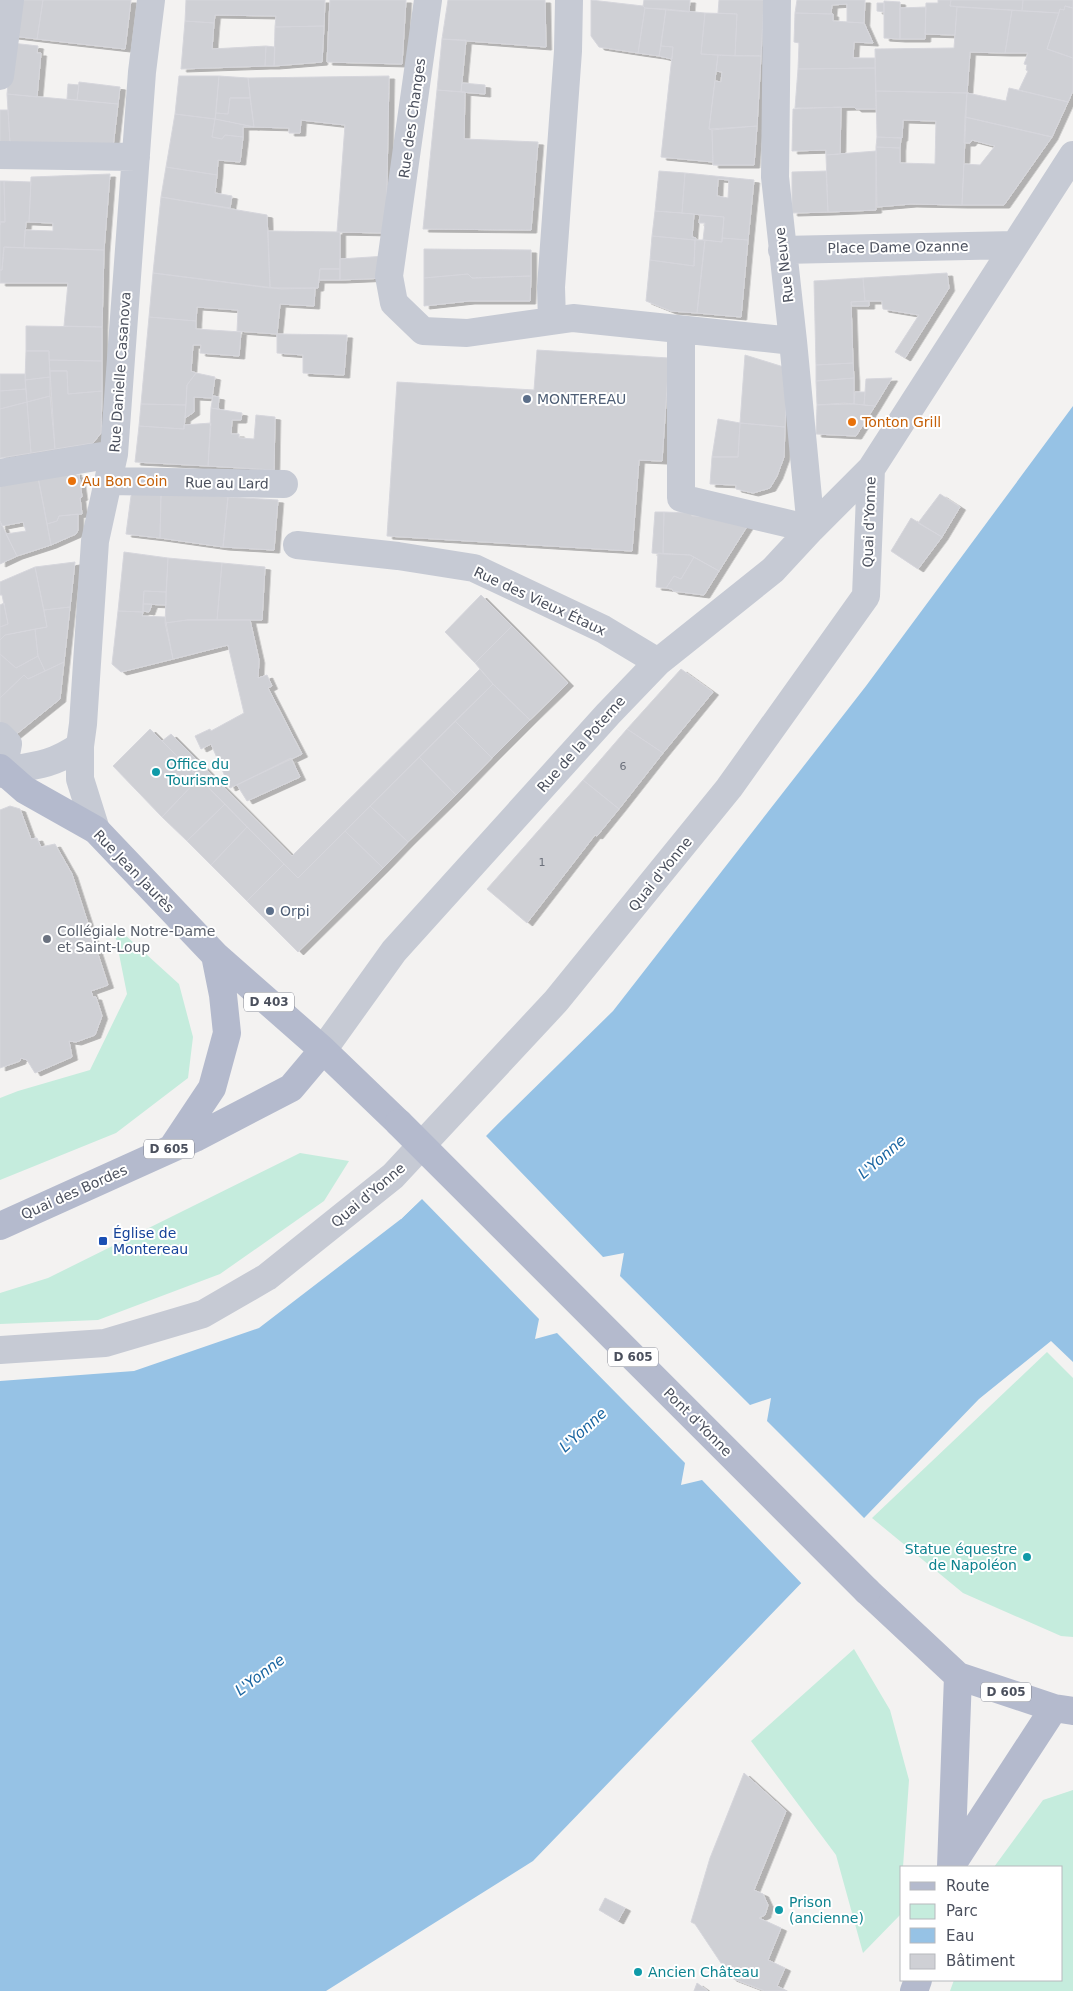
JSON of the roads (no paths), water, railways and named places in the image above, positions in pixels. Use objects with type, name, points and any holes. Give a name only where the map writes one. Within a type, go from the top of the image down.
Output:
[{"type":"main road","name":"Rue Jean Jaurès","points":[[1,771],[25,790],[96,830],[215,955],[323,1050]]},
{"type":"main road","points":[[172,1148],[212,1088],[227,1033],[224,995],[215,955]]},
{"type":"main road","name":"Pont d'Yonne","points":[[323,1050],[399,1123],[867,1591],[958,1676]]},
{"type":"main road","name":"Quai des Bordes","points":[[0,1226],[172,1148],[291,1088],[323,1050]]},
{"type":"main road","points":[[951,1866],[958,1676]]},
{"type":"main road","name":"D 605","points":[[958,1676],[1063,1710]]},
{"type":"main road","points":[[952,1866],[1063,1710]]},
{"type":"street","points":[[0,76],[10,0]]},
{"type":"street","name":"Rue Danielle Casanova","points":[[96,830],[80,779],[80,746],[95,541],[114,454],[142,72],[151,0]]},
{"type":"street","name":"Rue des Changes","points":[[428,0],[390,276],[394,303],[423,330],[467,333],[574,318],[793,341]]},
{"type":"street","points":[[552,321],[552,287],[568,51],[569,0]]},
{"type":"street","name":"Rue Neuve","points":[[777,0],[775,177],[811,529]]},
{"type":"street","points":[[0,155],[136,158]]},
{"type":"street","name":"Quai d'Yonne","points":[[0,1350],[105,1344],[203,1314],[267,1277],[393,1176],[556,1001],[730,788],[866,596],[871,468],[1073,155]]},
{"type":"street","name":"Place Dame Ozanne","points":[[782,250],[1015,245]]},
{"type":"street","points":[[681,330],[681,498],[811,529]]},
{"type":"street","points":[[0,473],[114,454]]},
{"type":"street","name":"Rue de la Poterne","points":[[323,1050],[394,951],[658,662],[773,570],[871,468]]},
{"type":"street","name":"Rue au Lard","points":[[109,480],[284,484]]},
{"type":"street","name":"Rue des Vieux Étaux","points":[[297,545],[398,556],[474,568],[603,628],[658,662]]},
{"type":"street","points":[[0,736],[8,744],[1,771],[37,766],[61,759],[80,746]]},
{"type":"water","name":"L'Yonne","points":[[1073,406],[1073,1362],[1051,1341],[979,1399],[533,1861],[326,1991],[0,1991],[0,1381],[134,1371],[259,1328],[401,1219],[613,1011],[866,686]]},
{"type":"place","name":"MONTEREAU","points":[[527,399]]},
{"type":"place","name":"Tonton Grill","points":[[852,422]]},
{"type":"place","name":"Au Bon Coin","points":[[72,481]]},
{"type":"place","name":"Office du Tourisme","points":[[156,772]]},
{"type":"place","name":"Orpi","points":[[270,911]]},
{"type":"place","name":"Collégiale Notre-Dame et Saint-Loup","points":[[47,939]]},
{"type":"place","name":"Église de Montereau","points":[[103,1241]]},
{"type":"place","name":"Statue équestre de Napoléon","points":[[1027,1557]]},
{"type":"place","name":"Prison (ancienne)","points":[[779,1910]]},
{"type":"place","name":"Ancien Château","points":[[638,1972]]}]
